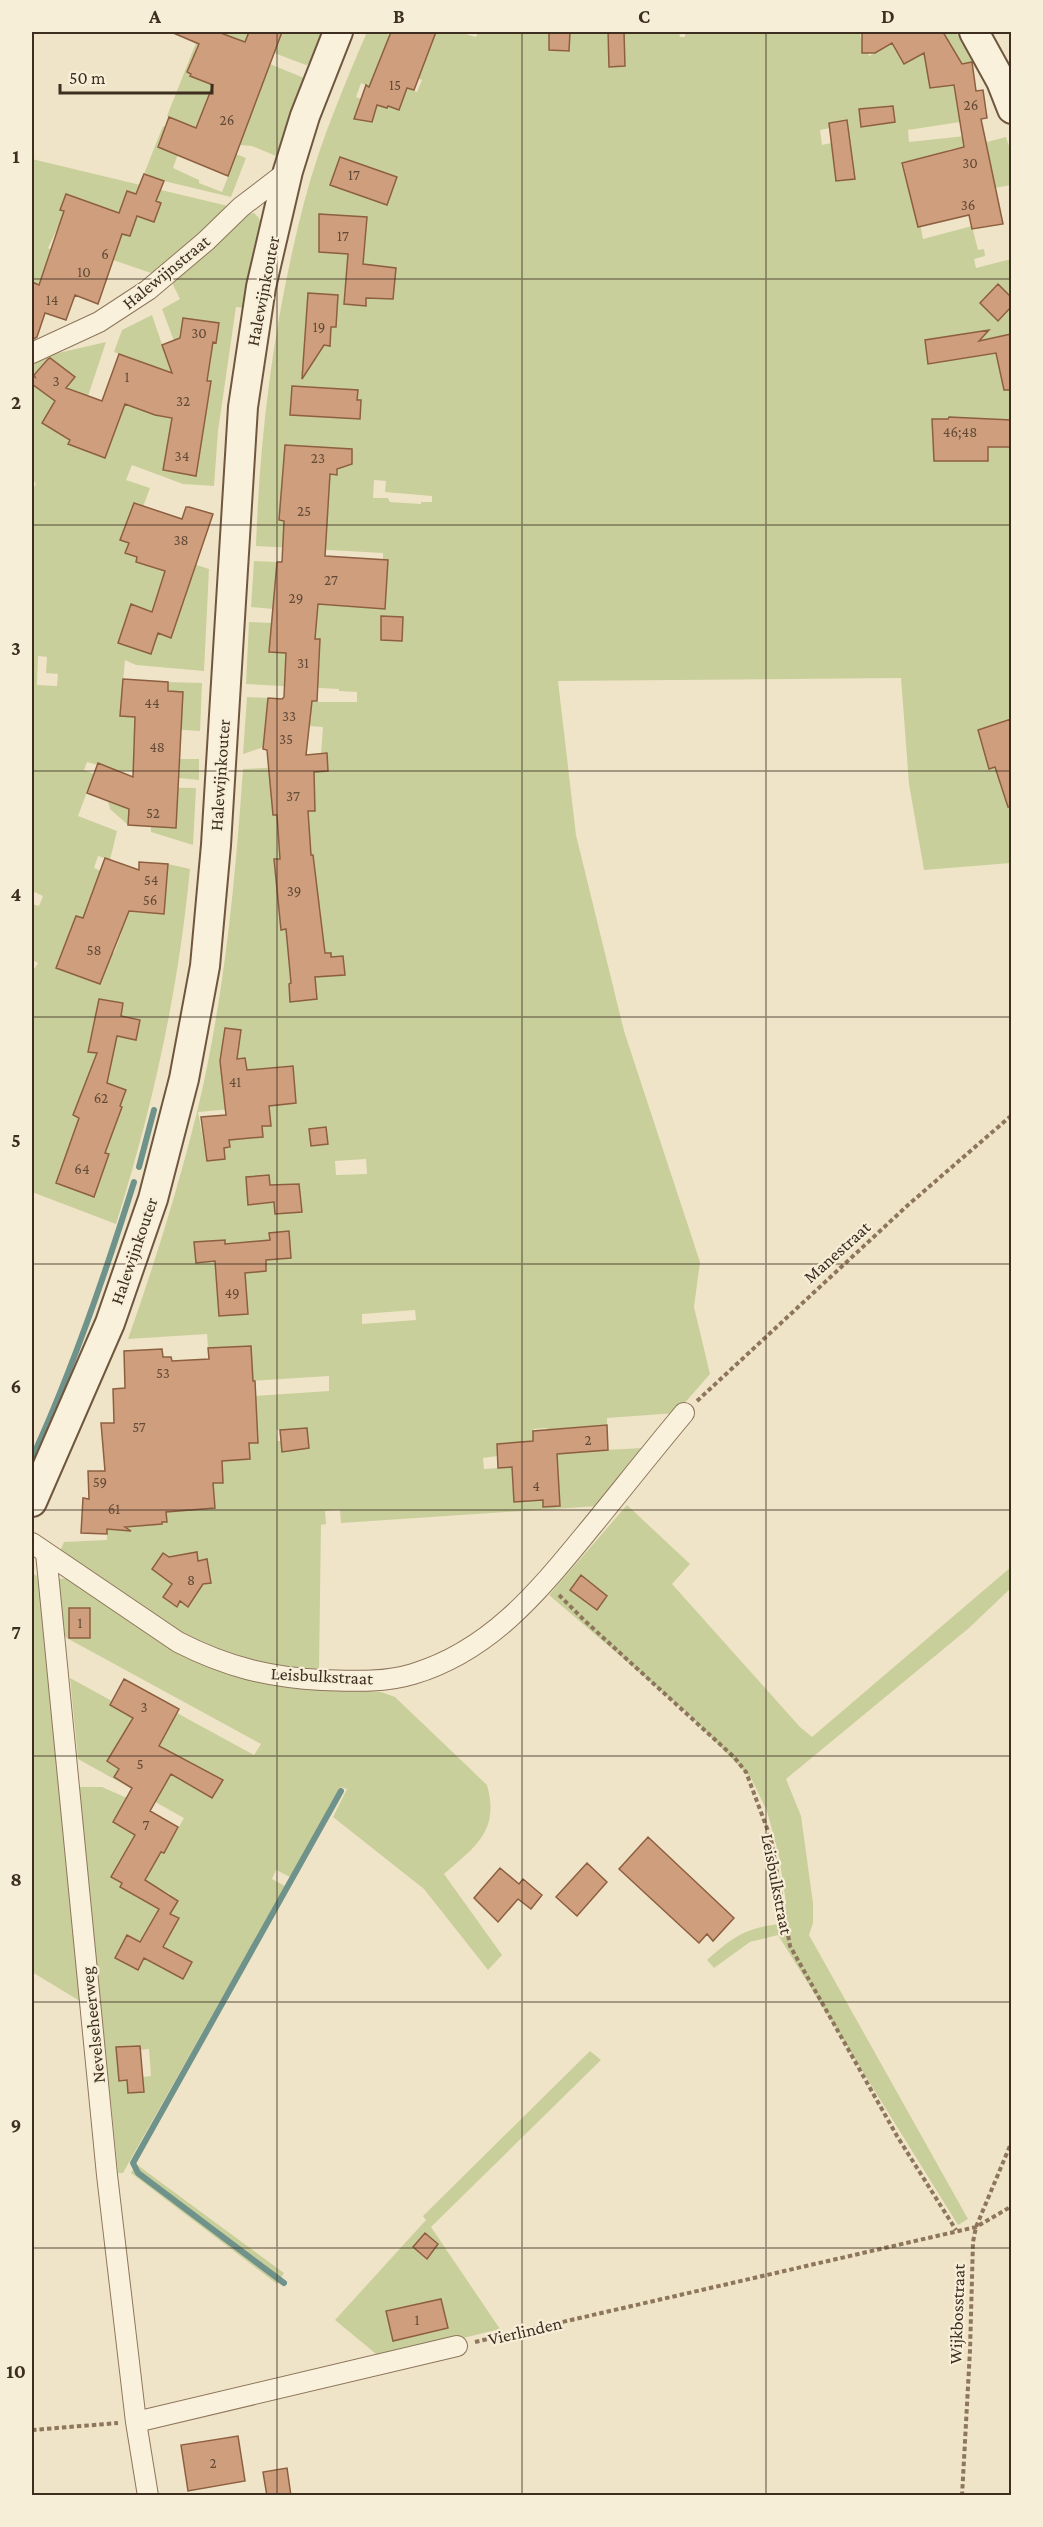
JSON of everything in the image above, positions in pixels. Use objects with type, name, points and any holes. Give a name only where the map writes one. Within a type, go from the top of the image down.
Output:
[{"type":"street","name":"Halewijnkouter","points":[[32,1502],[110,1323],[153,1199],[184,1079],[205,966],[216,845],[243,407],[261,287],[288,171],[305,116],[338,32]]},
{"type":"street","points":[[974,32],[1001,81],[1011,109]]},
{"type":"street","name":"Halewijnstraat","points":[[32,353],[99,321],[148,290],[206,241],[241,207],[288,171]]},
{"type":"street","name":"Leisbulkstraat","points":[[39,1548],[178,1642],[201,1654],[239,1667],[281,1677],[371,1681],[412,1674],[475,1647],[503,1626],[545,1583],[684,1413]]},
{"type":"street","name":"Nevelseheerweg","points":[[39,1548],[136,2422],[148,2496]]},
{"type":"street","points":[[136,2422],[457,2346]]},
{"type":"path","name":"Manestraat","points":[[684,1413],[908,1205],[1011,1115]]},
{"type":"path","name":"Leisbulkstraat","points":[[545,1583],[734,1756],[746,1772],[771,1839],[790,1946],[897,2136],[956,2230]]},
{"type":"path","name":"Wijkbosstraat","points":[[962,2496],[973,2242],[976,2227],[1011,2140]]},
{"type":"path","name":"Vierlinden","points":[[457,2346],[976,2227],[1011,2206]]},
{"type":"path","points":[[32,2430],[136,2422]]},
{"type":"green space","points":[[218,32],[326,32],[314,63],[306,65]]},
{"type":"green space","points":[[367,32],[382,32],[428,51],[436,32],[467,32],[466,34],[476,37],[478,32],[549,32],[549,50],[568,52],[570,32],[607,32],[609,67],[625,66],[624,32],[679,32],[680,37],[685,37],[685,32],[860,32],[863,53],[868,53],[869,56],[892,43],[905,64],[932,49],[936,56],[952,47],[943,32],[956,32],[972,62],[927,69],[930,88],[954,85],[960,122],[908,130],[909,142],[984,134],[987,142],[1006,137],[1011,152],[1011,185],[994,188],[986,142],[947,150],[952,177],[963,175],[966,190],[976,188],[978,191],[953,197],[958,218],[937,220],[931,203],[933,202],[922,158],[901,164],[915,213],[918,213],[923,239],[972,226],[978,250],[984,249],[985,256],[974,259],[976,268],[1011,259],[1011,297],[998,284],[980,303],[998,320],[1011,307],[1011,334],[993,338],[998,362],[1012,360],[1011,721],[978,730],[989,768],[999,766],[1001,775],[998,777],[1004,795],[1011,793],[1009,804],[1012,811],[1011,863],[924,870],[909,784],[901,678],[558,681],[576,835],[624,1031],[700,1262],[694,1307],[710,1374],[676,1413],[607,1418],[607,1425],[569,1428],[569,1436],[550,1438],[547,1428],[533,1429],[533,1441],[497,1444],[498,1456],[483,1458],[484,1469],[528,1466],[528,1454],[643,1448],[599,1506],[341,1523],[340,1510],[325,1511],[326,1524],[321,1525],[319,1669],[278,1667],[218,1650],[162,1622],[136,1606],[60,1551],[64,1542],[107,1540],[107,1529],[126,1530],[127,1514],[145,1515],[171,1511],[170,1505],[135,1506],[135,1500],[131,1500],[131,1497],[122,1497],[121,1500],[106,1499],[106,1489],[175,1485],[176,1495],[186,1495],[186,1485],[223,1483],[222,1461],[250,1459],[249,1443],[201,1445],[200,1441],[189,1442],[189,1446],[177,1443],[176,1446],[146,1448],[145,1433],[177,1431],[176,1420],[173,1420],[172,1414],[154,1414],[154,1421],[146,1421],[145,1402],[192,1399],[191,1385],[198,1384],[198,1374],[212,1373],[211,1359],[228,1358],[227,1348],[208,1348],[207,1334],[128,1339],[174,1198],[206,1070],[227,942],[243,769],[308,766],[309,772],[328,771],[327,753],[321,754],[323,727],[308,726],[311,720],[310,702],[357,702],[357,692],[339,691],[339,689],[246,684],[249,622],[273,623],[273,609],[251,607],[254,561],[277,562],[274,609],[317,612],[319,588],[327,589],[327,605],[346,606],[347,590],[386,592],[388,561],[383,560],[383,553],[256,546],[265,414],[277,328],[294,242],[318,156]],"holes":[[[379,63],[422,80],[417,92],[407,88],[398,110],[388,106],[387,108],[356,97],[361,83],[369,87]],[[892,106],[894,122],[877,125],[877,122],[861,123],[860,109]],[[847,121],[855,178],[837,181],[831,143],[822,145],[820,130],[830,128],[829,123]],[[340,158],[364,166],[363,172],[384,179],[379,193],[358,186],[355,193],[331,185]],[[368,265],[379,266],[376,297],[366,297],[365,306],[344,304],[346,277],[367,279]],[[308,293],[338,295],[336,327],[331,327],[330,346],[318,345],[318,356],[311,361],[304,355]],[[973,333],[977,356],[929,364],[925,340]],[[292,386],[358,390],[357,400],[361,401],[360,418],[291,415]],[[285,445],[347,449],[352,454],[352,461],[346,466],[338,465],[337,475],[283,471]],[[374,480],[386,481],[385,492],[432,496],[432,502],[421,502],[421,504],[390,502],[388,498],[373,498]],[[270,637],[320,639],[319,673],[286,672],[286,653],[269,652]],[[314,774],[315,810],[308,811],[309,829],[278,832],[277,815],[273,815],[270,778]],[[313,855],[315,877],[310,878],[312,905],[320,905],[322,925],[281,930],[274,859]],[[331,953],[331,957],[343,956],[344,975],[294,979],[293,975],[290,975],[289,956]],[[315,982],[317,999],[291,1002],[289,984]],[[245,1059],[249,1100],[224,1102],[221,1064],[229,1063],[229,1060]],[[293,1066],[296,1103],[269,1105],[268,1087],[260,1087],[259,1073],[266,1072],[266,1068]],[[269,1106],[271,1125],[262,1126],[262,1137],[229,1140],[229,1147],[224,1148],[225,1159],[207,1161],[198,1112]],[[366,1159],[367,1174],[336,1175],[335,1161]],[[269,1175],[270,1186],[299,1184],[302,1212],[275,1214],[274,1202],[248,1205],[246,1177]],[[224,1240],[225,1244],[243,1242],[243,1246],[290,1243],[291,1258],[265,1260],[266,1271],[245,1273],[248,1314],[219,1316],[216,1272],[226,1271],[225,1260],[196,1262],[194,1242]],[[415,1310],[416,1320],[362,1324],[362,1314]],[[329,1376],[329,1391],[223,1398],[222,1392],[206,1393],[205,1384]],[[252,1405],[253,1414],[200,1417],[200,1406]],[[307,1428],[309,1448],[282,1452],[281,1441],[277,1441],[276,1430]],[[558,1468],[560,1506],[544,1507],[543,1500],[514,1502],[512,1471]],[[196,1552],[198,1561],[207,1560],[211,1583],[201,1585],[188,1607],[180,1601],[177,1606],[163,1597],[174,1581],[152,1569],[163,1553],[171,1558]]]},
{"type":"green space","points":[[196,43],[270,64],[309,80],[292,129],[276,156],[252,146],[240,145],[252,113],[217,99],[208,98],[192,137],[246,158],[231,197],[144,174],[163,126],[179,133],[183,123],[167,116]],"holes":[[[197,151],[233,164],[222,192],[199,183],[199,180],[173,168],[178,154]]]},
{"type":"green space","points":[[32,159],[228,206],[154,274],[113,260],[118,245],[59,225],[48,248],[56,252],[45,268],[39,285],[32,282]]},
{"type":"green space","points":[[254,213],[261,225],[245,308],[236,307],[218,431],[214,486],[183,484],[132,465],[126,480],[150,488],[143,507],[132,506],[131,510],[134,512],[124,541],[209,569],[204,671],[136,665],[125,660],[120,715],[181,717],[183,692],[168,691],[168,682],[202,683],[200,731],[138,727],[134,736],[133,771],[119,771],[87,762],[84,770],[102,777],[93,776],[78,816],[117,831],[110,860],[98,856],[94,868],[137,886],[135,912],[164,914],[168,864],[190,869],[179,960],[153,1093],[116,1224],[32,1192],[32,972],[38,963],[32,960],[32,904],[39,906],[43,896],[32,891],[32,492],[36,483],[32,481],[32,363],[54,354],[106,342],[86,402],[84,402],[68,444],[105,458],[123,403],[141,387],[149,365],[114,352],[122,330],[152,315],[168,362],[174,341],[162,309],[180,299],[171,281],[246,214]],"holes":[[[49,358],[75,377],[57,403],[43,392],[47,386],[34,375]],[[127,547],[169,560],[192,574],[184,602],[157,594],[165,571],[136,562],[137,557],[125,553]],[[38,656],[47,657],[46,673],[58,674],[57,686],[37,685]],[[76,916],[121,934],[114,953],[108,951],[108,963],[100,984],[57,968]],[[123,1003],[120,1016],[140,1020],[135,1040],[115,1036],[112,1057],[88,1051],[96,1012]],[[88,1076],[125,1090],[120,1106],[122,1107],[113,1130],[73,1115]],[[71,1141],[109,1154],[94,1197],[56,1183]]]},
{"type":"green space","points":[[247,697],[268,698],[264,747],[243,754]]},
{"type":"green space","points":[[180,759],[199,759],[199,780],[179,778]]},
{"type":"green space","points":[[132,787],[196,788],[193,845],[151,832],[151,826],[176,828],[178,800],[130,798],[128,825],[110,809],[108,801]]},
{"type":"green space","points":[[627,1505],[690,1564],[672,1584],[800,1727],[812,1737],[1011,1567],[1011,1588],[969,1628],[786,1779],[801,1816],[813,1903],[813,1923],[809,1935],[968,2219],[958,2225],[778,1935],[750,1942],[714,1968],[707,1960],[724,1945],[748,1931],[780,1924],[786,1903],[779,1856],[767,1811],[751,1778],[688,1714],[549,1595]]},
{"type":"green space","points":[[32,1574],[36,1575],[42,1587],[83,2003],[32,1972]]},
{"type":"green space","points":[[69,1578],[157,1637],[395,1697],[487,1785],[490,1801],[490,1815],[482,1837],[444,1874],[502,1955],[488,1970],[424,1889],[333,1817],[347,1789],[340,1787],[290,1877],[276,1870],[272,1879],[285,1886],[123,2173],[118,2173],[79,1787],[102,1787],[127,1798],[113,1823],[164,1853],[184,1818],[78,1759],[70,1678],[112,1701],[110,1705],[164,1735],[177,1713],[254,1755],[261,1744],[63,1636],[59,1579]],"holes":[[[70,1608],[90,1608],[90,1638],[69,1638]],[[122,1736],[175,1768],[160,1793],[135,1778],[114,1777],[119,1769],[107,1761]],[[197,1766],[222,1780],[212,1798],[185,1782]],[[123,1856],[149,1871],[143,1883],[158,1892],[160,1889],[170,1894],[170,1914],[179,1919],[159,1909],[111,1877]],[[127,1935],[170,1956],[163,1969],[144,1958],[138,1970],[115,1957]],[[140,2046],[140,2050],[149,2049],[151,2076],[143,2077],[144,2092],[127,2080],[120,2081],[116,2048]]]},
{"type":"green space","points":[[590,2051],[601,2060],[431,2227],[500,2329],[381,2358],[335,2320],[426,2220],[423,2216]]},
{"type":"green space","points":[[136,2164],[284,2273],[277,2284],[131,2173]]},
{"type":"building","points":[[171,32],[218,32],[245,42],[249,32],[282,32],[228,176],[158,147],[169,117],[196,128],[213,85],[190,76],[191,74],[187,72],[199,44]]},
{"type":"building","points":[[391,32],[436,32],[414,90],[407,88],[399,110],[377,105],[372,122],[354,119],[366,85],[369,87]]},
{"type":"building","points":[[549,32],[570,32],[569,51],[549,50]]},
{"type":"building","points":[[608,32],[624,32],[625,66],[609,67]]},
{"type":"building","points":[[862,32],[943,32],[962,64],[972,62],[976,91],[983,90],[987,118],[981,119],[1003,224],[972,229],[969,215],[918,227],[902,163],[964,147],[954,85],[930,88],[924,53],[904,64],[892,43],[875,53],[862,53]]},
{"type":"building","points":[[893,106],[895,122],[861,127],[859,109]]},
{"type":"building","points":[[847,120],[855,179],[836,181],[829,123]]},
{"type":"building","points":[[340,157],[397,177],[387,205],[330,185]]},
{"type":"building","points":[[144,174],[164,181],[156,201],[161,203],[154,222],[137,216],[130,236],[122,234],[98,304],[75,295],[66,320],[45,313],[37,337],[32,340],[32,282],[39,285],[64,211],[60,210],[66,194],[119,213],[127,191],[136,194]]},
{"type":"building","points":[[319,214],[367,217],[363,264],[396,268],[393,299],[366,298],[366,306],[344,304],[348,254],[319,252]]},
{"type":"building","points":[[998,284],[1011,297],[1011,307],[998,321],[980,303]]},
{"type":"building","points":[[308,293],[338,295],[336,327],[331,327],[330,346],[324,345],[302,379]]},
{"type":"building","points":[[183,318],[219,323],[216,343],[213,342],[207,381],[211,381],[196,476],[163,470],[172,418],[155,415],[125,404],[105,458],[68,444],[70,440],[42,423],[55,401],[32,384],[32,375],[35,377],[34,375],[48,359],[50,358],[75,377],[66,388],[102,401],[119,354],[172,373],[162,345],[180,338]]},
{"type":"building","points":[[989,330],[979,341],[1011,334],[1011,390],[1004,390],[996,353],[928,364],[925,340]]},
{"type":"building","points":[[292,386],[358,390],[357,400],[361,400],[360,419],[290,415]]},
{"type":"building","points":[[949,417],[1011,420],[1011,447],[988,447],[988,461],[934,461],[932,419],[948,419]]},
{"type":"building","points":[[285,445],[352,449],[352,464],[337,469],[337,475],[330,474],[325,556],[388,560],[385,609],[318,604],[315,639],[320,639],[317,701],[312,701],[306,755],[327,753],[328,771],[314,772],[315,811],[308,811],[311,855],[313,855],[325,953],[331,953],[331,957],[343,956],[345,975],[315,977],[317,999],[290,1002],[289,984],[291,983],[286,929],[281,930],[274,859],[280,859],[277,815],[273,815],[267,750],[263,749],[268,698],[282,699],[284,697],[286,653],[269,652],[277,562],[282,562],[284,521],[279,520]]},
{"type":"building","points":[[134,503],[182,519],[186,507],[213,514],[171,638],[158,633],[151,654],[118,643],[131,604],[152,612],[165,571],[136,562],[137,557],[125,553],[129,543],[120,540]]},
{"type":"building","points":[[381,616],[403,617],[402,641],[381,640]]},
{"type":"building","points":[[123,679],[168,682],[168,691],[183,692],[176,828],[128,825],[129,809],[87,793],[98,763],[133,777],[135,717],[120,716]]},
{"type":"building","points":[[1011,719],[1011,807],[1008,807],[995,767],[989,769],[978,730]]},
{"type":"building","points":[[105,858],[139,870],[139,862],[168,864],[164,914],[129,911],[100,984],[56,968],[76,916],[83,918]]},
{"type":"building","points":[[99,999],[123,1003],[121,1016],[140,1020],[136,1040],[117,1036],[107,1083],[126,1090],[105,1153],[109,1154],[94,1197],[56,1183],[79,1118],[73,1115],[97,1053],[88,1052]]},
{"type":"building","points":[[225,1028],[241,1030],[237,1059],[245,1058],[247,1070],[293,1066],[296,1103],[269,1106],[271,1126],[262,1126],[263,1137],[229,1140],[230,1147],[224,1148],[225,1159],[207,1161],[201,1117],[226,1115],[220,1061]]},
{"type":"building","points":[[326,1127],[328,1144],[311,1146],[309,1129]]},
{"type":"building","points":[[269,1175],[270,1185],[299,1184],[302,1212],[275,1214],[274,1202],[248,1205],[246,1177]]},
{"type":"building","points":[[289,1231],[291,1258],[266,1260],[266,1271],[245,1273],[248,1314],[219,1316],[215,1261],[196,1263],[194,1242],[225,1240],[225,1244],[270,1240],[269,1233]]},
{"type":"building","points":[[251,1346],[258,1443],[249,1443],[250,1459],[222,1461],[223,1483],[213,1483],[215,1508],[166,1512],[167,1522],[125,1527],[131,1531],[107,1529],[107,1534],[81,1533],[83,1498],[89,1499],[88,1471],[105,1471],[101,1423],[114,1423],[113,1389],[125,1388],[124,1351],[162,1349],[163,1357],[171,1357],[172,1361],[209,1359],[208,1348]]},
{"type":"building","points":[[607,1425],[608,1450],[557,1454],[560,1506],[543,1507],[543,1500],[514,1502],[512,1467],[498,1468],[497,1444],[533,1441],[533,1431]]},
{"type":"building","points":[[307,1428],[309,1448],[282,1452],[280,1430]]},
{"type":"building","points":[[197,1552],[198,1561],[207,1559],[211,1583],[203,1584],[188,1607],[180,1601],[177,1607],[163,1597],[172,1584],[152,1569],[163,1553],[169,1557]]},
{"type":"building","points":[[581,1575],[607,1596],[597,1610],[570,1590]]},
{"type":"building","points":[[69,1608],[90,1608],[90,1638],[69,1638]]},
{"type":"building","points":[[124,1679],[179,1709],[159,1746],[223,1780],[212,1798],[171,1774],[150,1811],[178,1827],[164,1853],[161,1852],[145,1880],[178,1901],[170,1914],[179,1918],[163,1947],[192,1962],[183,1979],[144,1958],[138,1970],[115,1958],[127,1935],[140,1942],[159,1909],[120,1887],[122,1883],[111,1877],[135,1835],[113,1822],[132,1788],[114,1777],[119,1769],[107,1761],[133,1718],[110,1705]]},
{"type":"building","points":[[648,1837],[734,1918],[713,1941],[707,1934],[699,1943],[619,1869]]},
{"type":"building","points":[[587,1863],[607,1882],[577,1916],[556,1897]]},
{"type":"building","points":[[500,1868],[519,1884],[523,1879],[542,1895],[531,1909],[518,1899],[498,1922],[474,1898]]},
{"type":"building","points":[[140,2046],[144,2092],[128,2093],[127,2080],[119,2081],[116,2047]]},
{"type":"building","points":[[425,2233],[438,2244],[427,2259],[413,2247]]},
{"type":"building","points":[[441,2299],[448,2328],[393,2341],[386,2311]]},
{"type":"building","points":[[238,2436],[245,2481],[188,2491],[181,2445]]},
{"type":"building","points":[[287,2468],[291,2496],[267,2496],[263,2472]]},
{"type":"waterway","points":[[139,1167],[154,1110]]},
{"type":"waterway","points":[[32,1458],[88,1322],[134,1182]]},
{"type":"waterway","points":[[284,2283],[138,2173],[133,2163],[341,1791]]}]
